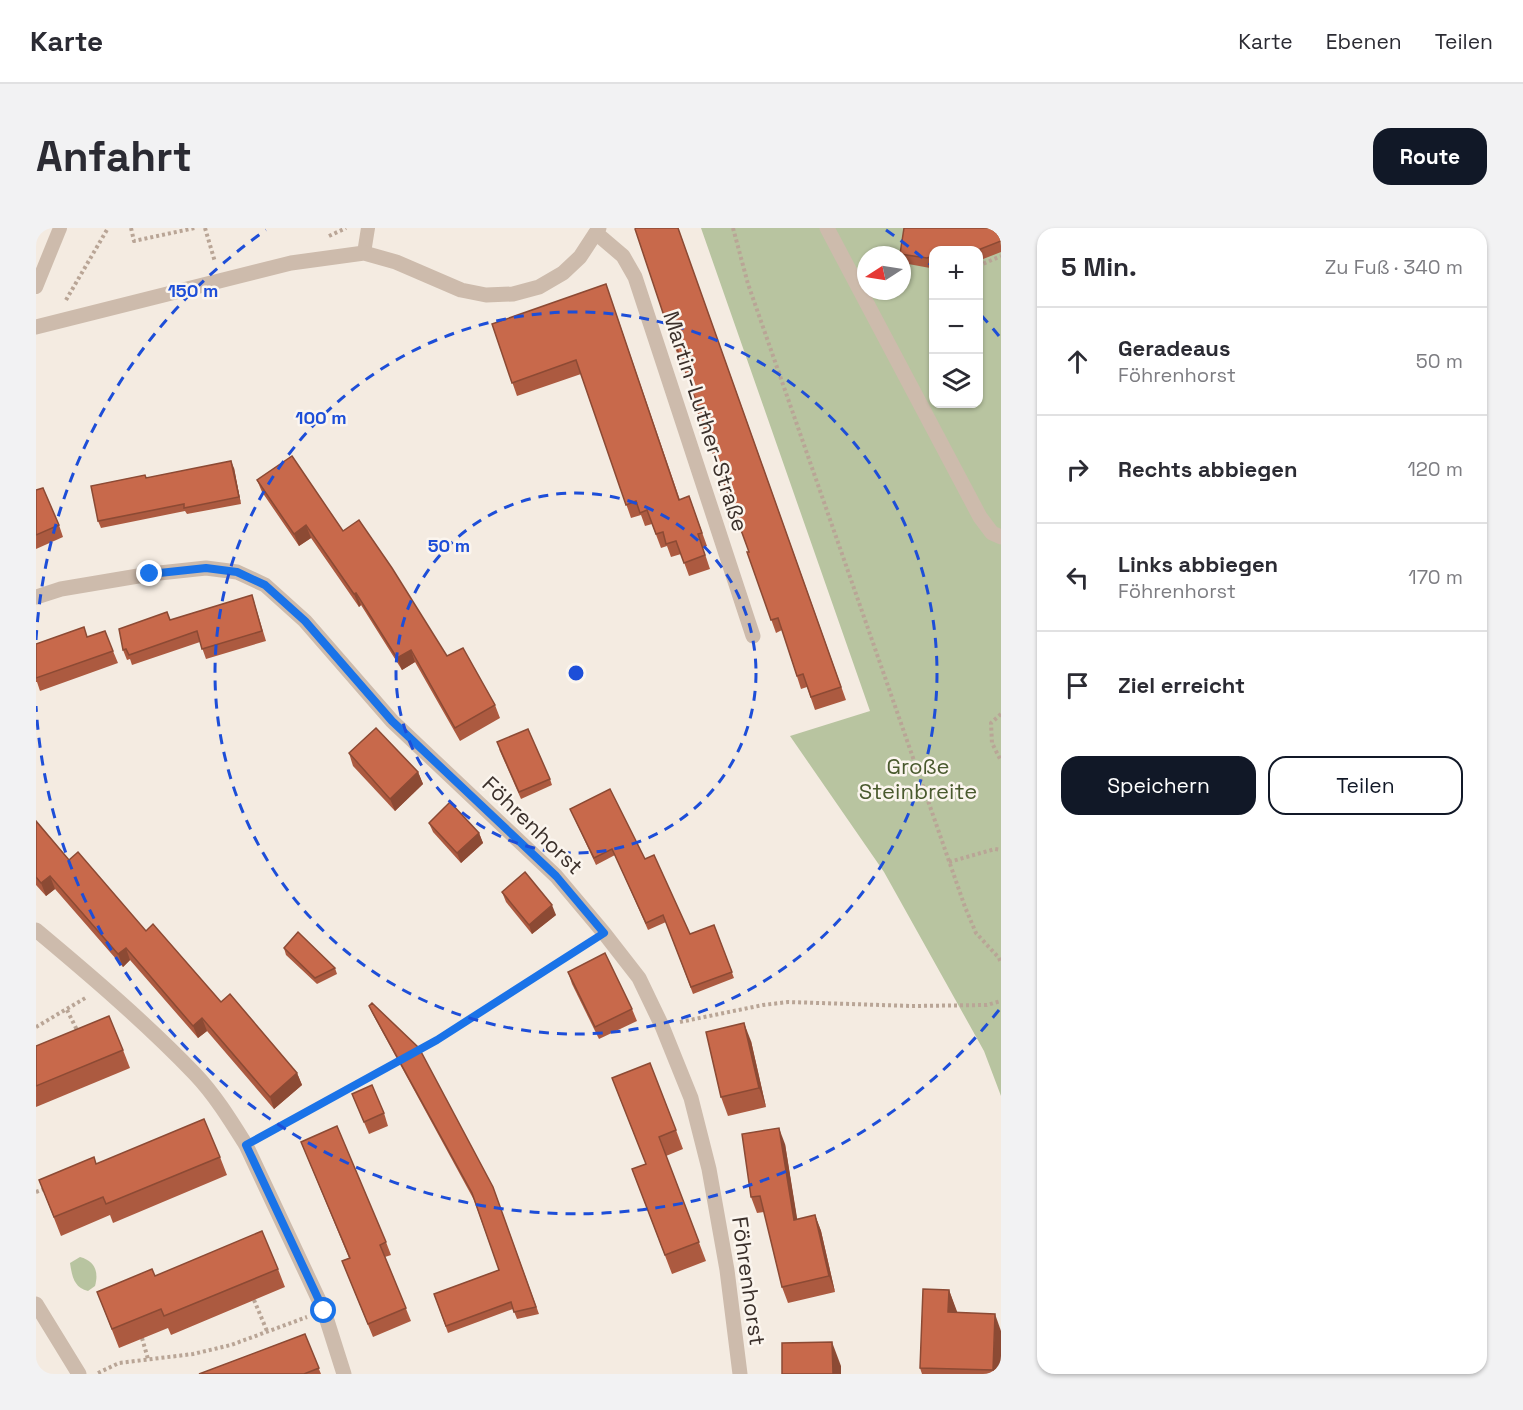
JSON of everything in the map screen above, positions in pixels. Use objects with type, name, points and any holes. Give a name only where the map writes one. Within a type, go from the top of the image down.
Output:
[{"type":"street","points":[[827,228],[980,517],[992,533],[1001,537]]},
{"type":"street","name":"Martin-Luther-Straße","points":[[36,327],[291,262],[364,253],[396,262],[461,290],[486,296],[513,294],[539,287],[563,273],[580,257],[598,231],[623,256],[634,277],[753,636]]},
{"type":"street","name":"Föhrenhorst","points":[[36,597],[62,589],[150,574],[206,568],[237,572],[265,585],[305,621],[392,721],[556,876],[639,978],[662,1026],[691,1098],[709,1169],[727,1270],[740,1374]]},
{"type":"street","points":[[36,930],[103,987],[197,1076],[246,1145],[324,1311],[344,1374]]},
{"type":"street","points":[[36,1304],[79,1374]]},
{"type":"lane","points":[[36,287],[60,228]]},
{"type":"lane","points":[[364,253],[368,228]]},
{"type":"path","points":[[55,322],[108,228]]},
{"type":"path","points":[[130,228],[134,241],[195,228]]},
{"type":"path","points":[[205,228],[216,266]]},
{"type":"path","points":[[733,228],[748,284],[964,907],[976,933],[1001,963]]},
{"type":"path","points":[[983,264],[1001,256]]},
{"type":"path","points":[[1001,714],[991,723],[992,743],[1001,761]]},
{"type":"path","points":[[949,862],[995,849],[1001,850]]},
{"type":"path","points":[[417,1051],[604,933]]},
{"type":"path","points":[[36,1027],[103,987]]},
{"type":"path","points":[[662,1026],[788,1002],[912,1006],[987,1005],[1001,1001]]},
{"type":"path","points":[[67,1010],[81,1038]]},
{"type":"path","points":[[246,1145],[406,1056]]},
{"type":"path","points":[[36,1192],[56,1184]]},
{"type":"path","points":[[255,1300],[267,1331]]},
{"type":"path","points":[[95,1374],[119,1363],[194,1354],[231,1345],[324,1311]]},
{"type":"path","points":[[142,1338],[148,1359]]},
{"type":"green space","name":"Große Steinbreite","points":[[701,228],[1001,228],[1001,1096],[984,1051],[884,872],[790,736],[870,711]]},
{"type":"green space","points":[[80,1257],[89,1261],[96,1272],[95,1286],[88,1291],[74,1281],[70,1263]]},
{"type":"building","points":[[636,228],[678,228],[841,687],[811,697],[803,674],[797,676],[778,618],[771,620],[698,412],[700,412],[674,340],[672,340]]},
{"type":"building","points":[[904,228],[1001,228],[1001,241],[983,248],[983,246],[929,246],[929,257],[927,258],[911,256],[911,246],[901,246]]},
{"type":"building","points":[[606,284],[679,500],[689,496],[702,533],[698,534],[705,555],[684,563],[676,541],[666,544],[663,532],[656,534],[647,510],[640,513],[636,501],[626,505],[576,360],[512,383],[492,324]]},
{"type":"building","points":[[292,456],[343,531],[359,520],[447,656],[463,648],[495,705],[455,728],[411,650],[397,658],[356,593],[354,594],[306,525],[294,534],[257,480]]},
{"type":"building","points":[[231,461],[239,497],[184,508],[184,504],[98,521],[91,486]]},
{"type":"building","points":[[43,488],[59,525],[36,535],[36,490]]},
{"type":"building","points":[[252,595],[262,631],[202,649],[197,631],[129,655],[126,649],[123,650],[119,629],[167,612],[170,620]]},
{"type":"building","points":[[84,627],[87,637],[105,631],[113,651],[36,678],[36,644]]},
{"type":"building","points":[[376,728],[418,772],[390,799],[349,753]]},
{"type":"building","points":[[528,729],[550,779],[519,792],[497,742]]},
{"type":"building","points":[[610,789],[645,859],[654,855],[690,934],[714,925],[732,972],[691,987],[663,915],[646,923],[612,849],[594,858],[570,809]]},
{"type":"building","points":[[450,802],[479,833],[457,853],[429,823]]},
{"type":"building","points":[[36,821],[69,860],[78,852],[146,931],[153,924],[221,1002],[230,994],[297,1073],[270,1097],[202,1018],[193,1026],[126,948],[118,954],[50,876],[41,883],[36,877]]},
{"type":"building","points":[[525,872],[552,905],[529,925],[502,892]]},
{"type":"building","points":[[298,932],[335,968],[315,978],[284,948]]},
{"type":"building","points":[[605,953],[632,1009],[595,1027],[568,972]]},
{"type":"building","points":[[372,1003],[419,1048],[493,1187],[536,1307],[514,1312],[511,1302],[446,1326],[434,1294],[499,1270],[472,1193],[369,1006]]},
{"type":"building","points":[[109,1016],[123,1050],[36,1086],[36,1046]]},
{"type":"building","points":[[744,1023],[759,1088],[721,1097],[706,1032]]},
{"type":"building","points":[[650,1063],[676,1130],[659,1137],[699,1242],[665,1255],[632,1169],[646,1164],[612,1078]]},
{"type":"building","points":[[372,1085],[384,1113],[364,1122],[352,1094]]},
{"type":"building","points":[[204,1119],[220,1157],[106,1204],[103,1197],[54,1217],[39,1180],[94,1157],[96,1164]]},
{"type":"building","points":[[337,1126],[386,1242],[380,1245],[406,1308],[368,1324],[342,1261],[350,1258],[301,1142]]},
{"type":"building","points":[[779,1128],[794,1220],[815,1215],[829,1276],[782,1287],[760,1196],[751,1197],[742,1134]]},
{"type":"building","points":[[262,1231],[278,1269],[164,1316],[161,1309],[112,1329],[97,1292],[152,1269],[155,1276]]},
{"type":"building","points":[[923,1289],[949,1290],[948,1312],[995,1314],[993,1370],[920,1368]]},
{"type":"building","points":[[305,1334],[319,1368],[304,1374],[199,1374]]},
{"type":"building","points":[[832,1342],[833,1374],[782,1374],[782,1343]]},
{"type":"route","points":[[150,574],[206,568],[237,572],[265,585],[305,621],[392,721],[556,876],[604,933],[437,1040],[246,1145],[324,1311]]}]
